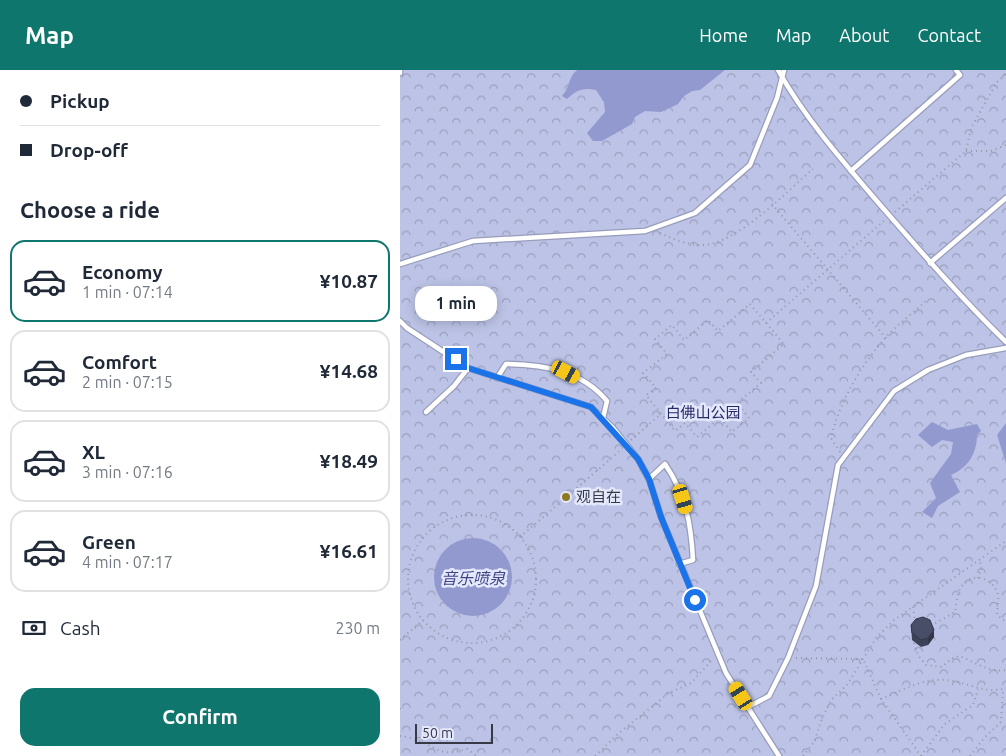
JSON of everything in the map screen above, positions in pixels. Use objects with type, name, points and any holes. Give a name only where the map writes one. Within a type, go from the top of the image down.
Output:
[{"type":"lane","points":[[778,70],[851,171],[930,263],[1006,342]]},
{"type":"lane","points":[[400,264],[474,241],[610,234],[652,228],[695,213],[750,165],[777,98],[784,70]]},
{"type":"lane","points":[[851,171],[960,75],[956,70]]},
{"type":"lane","points":[[930,263],[1006,198]]},
{"type":"lane","points":[[400,321],[407,328],[468,368],[591,407],[603,418],[626,445],[649,479],[679,564],[726,673],[779,756]]},
{"type":"lane","points":[[748,707],[769,696],[788,658],[816,586],[838,465],[894,391],[928,370],[966,355],[1006,348]]},
{"type":"lane","points":[[497,378],[506,364],[538,364],[566,372],[596,387],[608,401],[603,418]]},
{"type":"lane","points":[[426,412],[454,386],[468,368]]},
{"type":"lane","points":[[649,479],[665,464],[679,485],[688,513],[693,560],[679,564]]},
{"type":"path","points":[[766,322],[966,151],[971,128],[997,82],[1006,74]]},
{"type":"path","points":[[966,151],[990,151],[1006,145]]},
{"type":"path","points":[[652,228],[677,241],[704,245],[736,234],[813,169]]},
{"type":"path","points":[[772,204],[886,338]]},
{"type":"path","points":[[844,458],[830,438],[834,424],[856,378],[886,338],[926,301]]},
{"type":"path","points":[[750,304],[784,344],[751,372],[761,383],[737,403],[749,418],[732,432],[720,418],[697,437],[685,423],[675,431],[661,414],[646,395],[656,388],[644,373],[667,354],[655,339],[672,325],[684,340],[708,320],[718,331],[750,304]]},
{"type":"path","points":[[520,537],[661,414]]},
{"type":"path","points":[[478,515],[498,521],[520,537],[529,549],[536,570],[536,591],[528,611],[515,627],[497,638],[477,643],[456,641],[436,632],[423,620],[411,599],[408,578],[412,558],[422,539],[437,525],[457,517],[478,515]]},
{"type":"path","points":[[803,756],[814,742],[820,721],[831,700],[847,685],[876,638],[894,620],[1006,541]]},
{"type":"path","points":[[978,578],[981,570],[979,560]]},
{"type":"path","points":[[930,627],[955,612],[958,592],[969,578],[985,578],[994,588],[998,596],[997,615],[1006,622]]},
{"type":"path","points":[[913,607],[916,626]]},
{"type":"path","points":[[400,640],[423,620]]},
{"type":"path","points":[[914,643],[918,655],[926,665],[942,666],[950,659],[959,656],[985,669],[997,672],[1006,670]]},
{"type":"path","points":[[595,756],[619,733],[669,694],[691,683],[718,654]]},
{"type":"path","points":[[788,658],[830,657],[863,659]]},
{"type":"path","points":[[863,659],[881,699],[921,756],[945,724],[973,705],[978,689]]},
{"type":"path","points":[[881,699],[928,681],[946,680],[994,692],[1004,688],[1001,722],[985,737],[970,756]]},
{"type":"path","points":[[400,736],[418,740],[445,755],[454,755],[467,749],[477,756]]},
{"type":"green space","name":"白佛山公园","points":[[400,70],[1006,70],[1006,756],[400,756]]},
{"type":"water","points":[[577,70],[725,70],[700,90],[692,91],[684,96],[678,104],[661,112],[645,111],[635,117],[632,124],[602,141],[593,141],[587,133],[605,112],[604,102],[596,90],[580,90],[567,99],[562,96]]},
{"type":"water","points":[[932,422],[948,430],[977,424],[981,431],[977,435],[973,454],[967,464],[951,475],[960,492],[938,506],[932,518],[922,512],[936,498],[930,483],[951,454],[953,442],[942,440],[932,447],[918,435]]},
{"type":"water","points":[[1006,423],[1006,463],[997,435]]},
{"type":"water","name":"音乐喷泉","points":[[473,538],[488,541],[505,555],[509,562],[512,577],[509,592],[495,609],[488,613],[473,616],[458,613],[441,599],[437,592],[434,577],[437,562],[451,545],[458,541]]},
{"type":"building","points":[[923,617],[930,620],[934,630],[928,638],[921,640],[912,633],[911,625],[916,619]]},
{"type":"place","name":"观自在","points":[[566,497]]},
{"type":"route","points":[[456,359],[468,368],[591,407],[613,428],[638,459],[649,479],[661,517],[695,600]]}]
